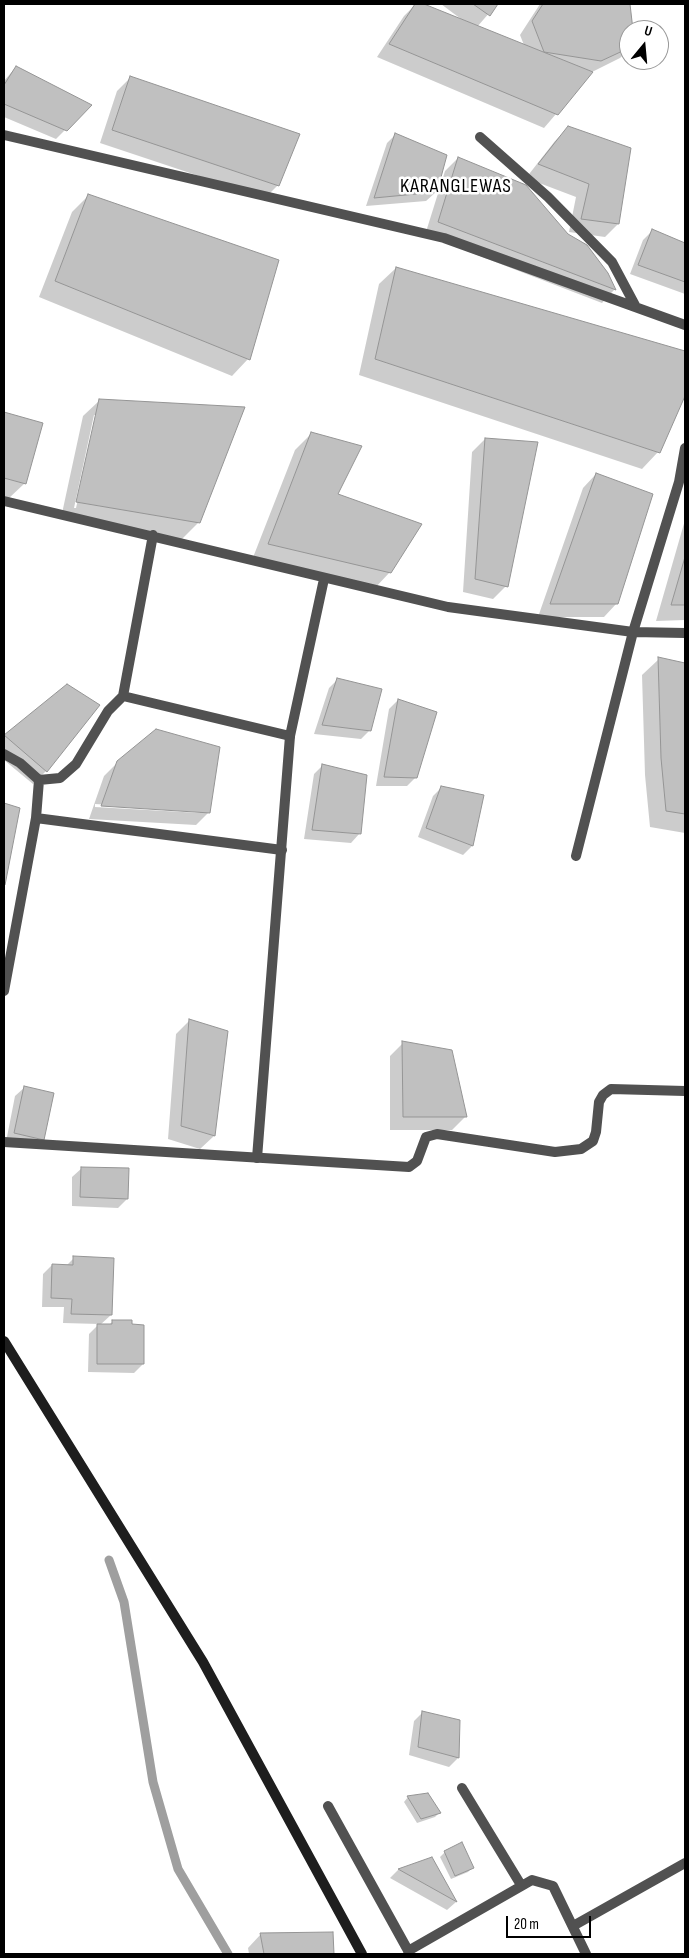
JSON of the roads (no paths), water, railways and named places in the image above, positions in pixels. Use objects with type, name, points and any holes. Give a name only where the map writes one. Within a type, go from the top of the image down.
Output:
[{"type":"street","points":[[4,135],[444,238],[685,325]]},
{"type":"street","points":[[480,137],[548,197],[612,262],[636,307]]},
{"type":"street","points":[[576,856],[633,632],[679,482],[685,448]]},
{"type":"street","points":[[4,502],[153,535],[324,579],[448,607],[633,632],[685,633]]},
{"type":"street","points":[[4,754],[20,762],[39,780],[60,778],[76,764],[108,711],[123,696],[153,535]]},
{"type":"street","points":[[257,1158],[290,736],[324,579]]},
{"type":"street","points":[[123,696],[290,736]]},
{"type":"street","points":[[4,991],[36,818],[39,780]]},
{"type":"street","points":[[36,818],[282,850]]},
{"type":"street","points":[[4,1142],[410,1167],[417,1161],[426,1137],[437,1134],[554,1152],[581,1149],[593,1141],[596,1132],[599,1102],[610,1089],[685,1091]]},
{"type":"street","points":[[4,1341],[203,1662],[362,1954]]},
{"type":"street","points":[[462,1788],[521,1885]]},
{"type":"street","points":[[328,1806],[409,1953],[532,1880],[553,1886],[586,1954]]},
{"type":"street","points":[[573,1926],[685,1863]]},
{"type":"waterway","points":[[109,1560],[124,1602],[153,1782],[178,1869],[228,1954]]},
{"type":"district","name":"KARANGLEWAS","points":[[456,187]]}]
